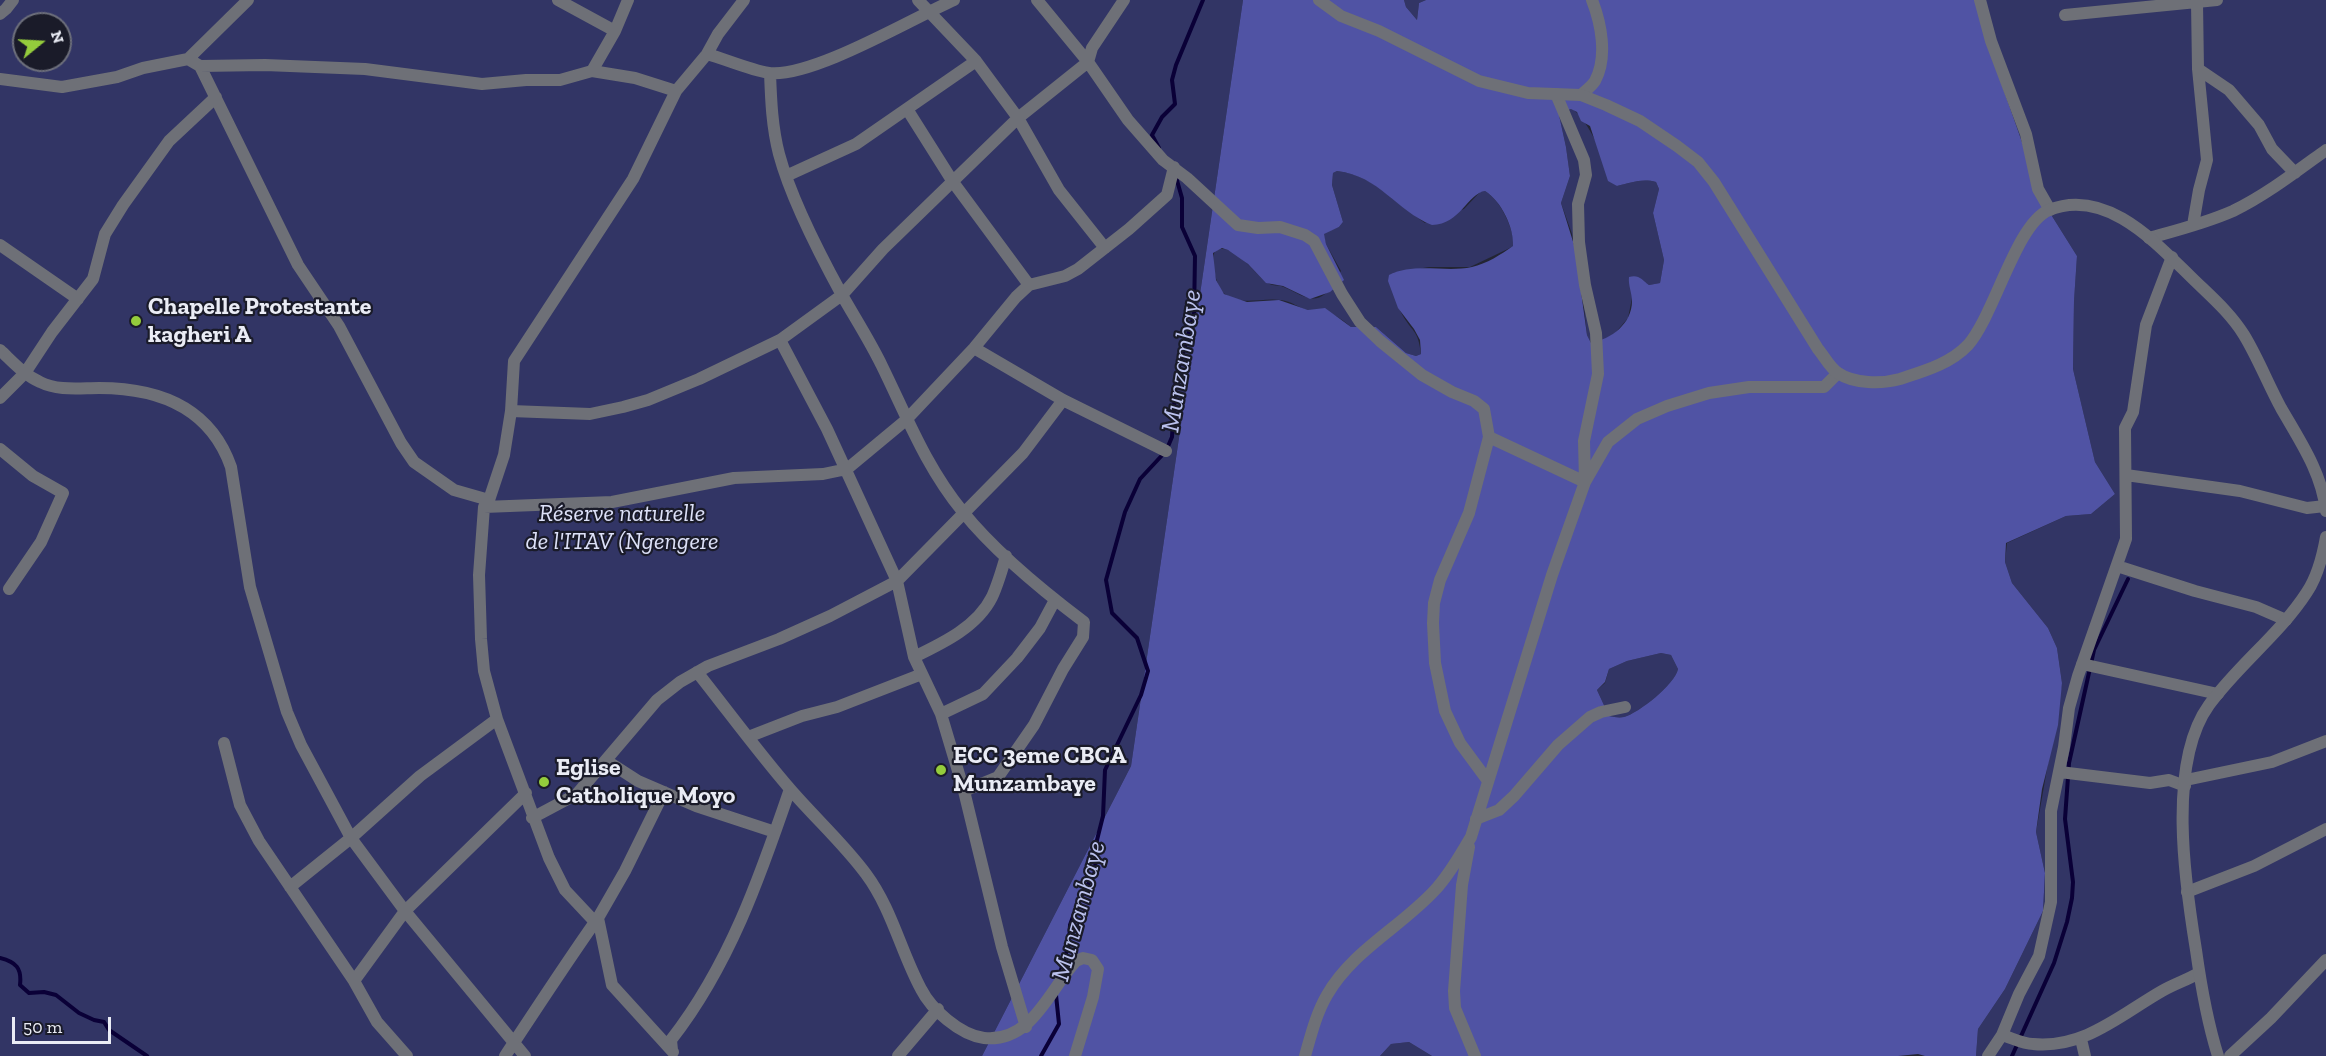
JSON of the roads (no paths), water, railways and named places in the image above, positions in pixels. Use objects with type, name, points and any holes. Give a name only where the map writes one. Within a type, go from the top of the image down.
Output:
[{"type":"street","points":[[0,14],[13,0]]},
{"type":"street","points":[[0,79],[62,87],[117,77],[143,68],[188,59],[248,0]]},
{"type":"street","points":[[558,0],[615,31]]},
{"type":"street","points":[[592,71],[615,31],[628,0]]},
{"type":"street","points":[[673,1053],[612,985],[597,920],[566,890],[532,818],[526,793],[497,719],[484,671],[480,639],[479,575],[486,503],[504,455],[511,411],[514,361],[633,179],[676,91],[707,54],[718,34],[744,0]]},
{"type":"street","points":[[918,0],[976,60],[1018,118],[1059,190],[1105,248]]},
{"type":"street","points":[[707,54],[770,73],[799,69],[844,53],[927,11],[954,0]]},
{"type":"street","points":[[1037,0],[1088,62],[1128,120],[1168,164],[1187,178],[1238,225],[1258,228],[1280,227],[1305,234],[1314,241],[1342,294],[1360,322],[1422,375],[1474,401],[1484,409],[1489,437],[1469,513],[1440,580],[1434,603],[1433,623],[1434,663],[1445,711],[1460,743],[1488,781]]},
{"type":"street","points":[[511,411],[590,414],[623,407],[648,400],[699,379],[780,340],[842,295],[883,249],[1018,118],[1088,62],[1092,48],[1125,0]]},
{"type":"street","points":[[1319,0],[1341,16],[1379,31],[1479,81],[1528,93],[1581,95],[1640,121],[1698,162],[1734,213],[1818,349],[1838,373],[1863,382],[1895,380],[1948,361],[1967,346],[1984,324],[2014,252],[2037,221],[2050,210],[2070,205],[2107,211],[2128,220],[2172,257],[2229,314],[2243,334],[2314,466],[2326,511]]},
{"type":"street","points":[[1581,95],[1595,82],[1602,58],[1601,28],[1592,0]]},
{"type":"street","points":[[1980,0],[1991,41],[2026,134],[2038,189],[2050,210]]},
{"type":"street","points":[[2065,15],[2155,3],[2198,3],[2217,0]]},
{"type":"street","points":[[2193,225],[2207,160],[2198,69],[2198,3]]},
{"type":"street","points":[[188,59],[200,66],[266,65],[365,69],[482,84],[560,80],[592,71],[635,78],[676,91]]},
{"type":"street","points":[[786,176],[855,144],[976,60]]},
{"type":"street","points":[[200,66],[298,265],[339,326],[414,462],[454,490],[486,503],[612,502],[734,478],[823,474],[847,469],[906,420],[1029,285],[1072,272],[1105,248],[1167,195],[1168,164]]},
{"type":"street","points":[[2198,69],[2229,90],[2259,125],[2272,149],[2295,173]]},
{"type":"street","points":[[770,73],[773,124],[786,176],[819,250],[882,366],[906,420],[946,491],[1006,556],[1055,600],[1084,622],[1083,637],[1063,669],[1034,725],[998,777],[964,791]]},
{"type":"street","points":[[1556,94],[1584,160],[1586,175],[1578,204],[1579,242],[1585,285],[1596,333],[1598,374],[1584,441],[1585,482]]},
{"type":"street","points":[[0,398],[25,373],[52,332],[93,279],[105,234],[123,205],[169,141],[216,97]]},
{"type":"street","points":[[907,109],[953,182],[1029,285]]},
{"type":"street","points":[[2150,238],[2236,209],[2295,173],[2326,150]]},
{"type":"street","points":[[0,245],[78,299]]},
{"type":"street","points":[[1988,1056],[2002,1035],[2019,994],[2039,956],[2051,902],[2051,811],[2060,772],[2069,708],[2126,539],[2125,428],[2133,412],[2146,325],[2172,257]]},
{"type":"street","points":[[780,340],[803,380],[847,469],[897,581],[914,657],[941,714],[964,791],[1002,947],[1026,1027]]},
{"type":"street","points":[[974,348],[1063,400],[1166,451]]},
{"type":"street","points":[[0,350],[25,373],[40,382],[58,388],[119,389],[154,394],[181,405],[203,421],[212,431],[231,467],[250,587],[287,712],[301,745],[351,838],[405,910],[525,1056]]},
{"type":"street","points":[[1475,1056],[1455,1008],[1454,991],[1462,885],[1471,837],[1552,575],[1585,482],[1608,442],[1637,419],[1666,406],[1709,393],[1749,387],[1824,387],[1838,373]]},
{"type":"street","points":[[532,818],[577,794],[657,700],[697,672],[830,616],[897,581],[1023,453],[1063,400]]},
{"type":"street","points":[[1489,437],[1585,482]]},
{"type":"street","points":[[0,449],[33,476],[63,493],[40,542],[9,589]]},
{"type":"street","points":[[2126,475],[2240,491],[2307,508],[2325,506]]},
{"type":"street","points":[[2218,1056],[2205,1010],[2187,892],[2182,824],[2190,748],[2207,708],[2309,591],[2326,537]]},
{"type":"street","points":[[914,657],[956,636],[974,618],[991,599],[1006,556]]},
{"type":"street","points":[[2117,566],[2256,607],[2286,620]]},
{"type":"street","points":[[941,714],[983,694],[1017,658],[1040,628],[1055,600]]},
{"type":"street","points":[[2082,664],[2218,694]]},
{"type":"street","points":[[697,672],[790,789],[866,874],[880,896],[899,935],[922,991],[948,1022],[971,1035],[984,1038],[999,1037],[1026,1027],[1076,961],[1083,958],[1092,960],[1098,969],[1093,997],[1075,1056]]},
{"type":"street","points":[[748,737],[802,716],[837,707],[922,674]]},
{"type":"street","points":[[1476,819],[1498,810],[1514,796],[1558,745],[1590,717],[1625,707]]},
{"type":"street","points":[[291,887],[351,838],[420,776],[497,719]]},
{"type":"street","points":[[2060,772],[2150,783],[2169,780],[2186,783],[2272,762],[2326,741]]},
{"type":"street","points":[[224,743],[240,805],[259,841],[354,981],[377,1022],[407,1056]]},
{"type":"street","points":[[607,760],[638,781],[696,806],[775,832]]},
{"type":"street","points":[[673,1053],[671,1040],[689,1017],[733,940],[790,789]]},
{"type":"street","points":[[505,1056],[597,920],[625,872],[664,792]]},
{"type":"street","points":[[354,981],[405,910],[526,793]]},
{"type":"street","points":[[2187,892],[2254,866],[2326,829]]},
{"type":"street","points":[[1305,1056],[1320,1010],[1340,976],[1357,958],[1435,890],[1454,866],[1471,837]]},
{"type":"street","points":[[2230,1056],[2271,1018],[2326,960]]},
{"type":"street","points":[[2002,1035],[2031,1044],[2056,1045],[2081,1039],[2125,1016],[2163,990],[2199,973]]},
{"type":"street","points":[[898,1056],[938,1009]]},
{"type":"street","points":[[2081,1039],[2085,1056]]},
{"type":"waterway","name":"Munzambaye","points":[[1159,148],[1152,135],[1162,117],[1175,104],[1172,80],[1176,65],[1203,0]]},
{"type":"waterway","name":"Munzambaye","points":[[1059,976],[1069,944],[1070,925],[1079,900],[1095,872],[1096,844],[1103,816],[1105,770],[1141,695],[1148,671],[1137,638],[1112,613],[1106,580],[1125,512],[1140,479],[1166,451],[1172,437],[1176,377],[1194,315],[1195,256],[1182,227],[1182,198],[1176,177]]},
{"type":"waterway","points":[[2012,1056],[2054,963],[2067,922],[2073,882],[2065,819],[2069,763],[2094,650],[2128,579]]},
{"type":"waterway","points":[[0,958],[17,967],[20,974],[20,985],[29,993],[44,992],[56,995],[79,1013],[104,1022],[109,1030],[147,1056]]},
{"type":"waterway","name":"Munzambaye","points":[[1041,1056],[1059,1024],[1056,995]]},
{"type":"place","name":"Chapelle Protestante kagheri A","points":[[136,321]]},
{"type":"place","name":"ECC 3eme CBCA Munzambaye","points":[[941,770]]},
{"type":"place","name":"Eglise Catholique Moyo","points":[[544,782]]},
{"type":"park label","name":"Réserve naturelle de l'ITAV (Ngengere","points":[[622,528]]}]
